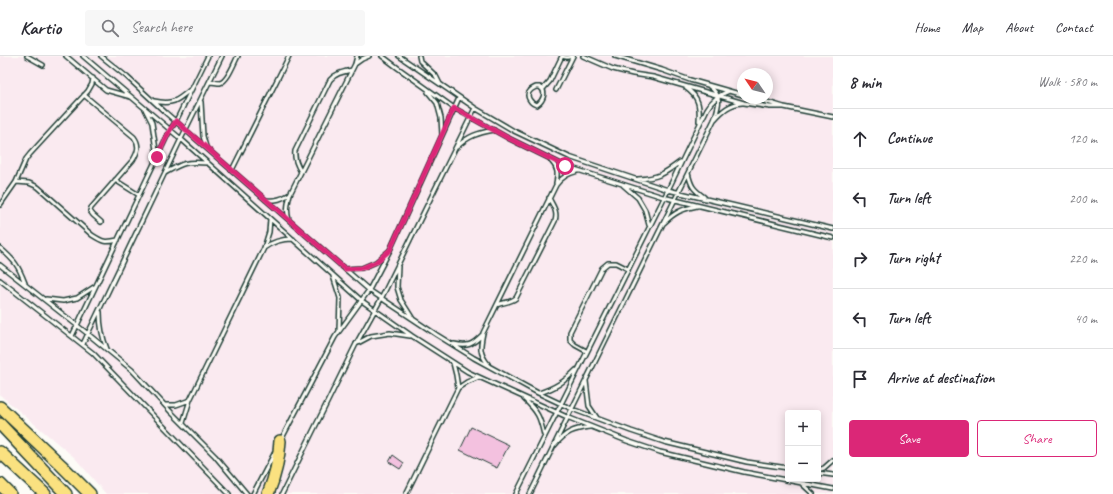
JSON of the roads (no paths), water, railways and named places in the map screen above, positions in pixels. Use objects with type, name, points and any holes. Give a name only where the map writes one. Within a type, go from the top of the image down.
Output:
[{"type":"highway","points":[[0,407],[90,494]]},
{"type":"highway","points":[[0,424],[66,494]]},
{"type":"highway","points":[[268,494],[276,474],[280,441]]},
{"type":"highway","points":[[0,452],[45,494]]},
{"type":"highway","points":[[0,484],[10,494]]},
{"type":"lane","points":[[26,56],[43,65]]},
{"type":"lane","points":[[66,56],[106,90],[133,98]]},
{"type":"lane","points":[[83,56],[181,139],[374,310],[468,372],[567,418],[660,452],[744,472],[785,479]]},
{"type":"lane","points":[[101,56],[127,77],[369,290],[452,344],[538,393],[572,409],[664,442],[747,462],[785,468]]},
{"type":"lane","points":[[72,336],[170,130],[176,121],[208,56]]},
{"type":"lane","points":[[83,344],[222,56]]},
{"type":"lane","points":[[210,82],[220,83],[223,81],[229,75],[238,56]]},
{"type":"lane","points":[[232,170],[290,56]]},
{"type":"lane","points":[[288,220],[287,204],[290,194],[355,64],[357,56]]},
{"type":"lane","points":[[355,64],[369,56]]},
{"type":"lane","points":[[378,56],[383,57],[454,108],[565,166],[674,200],[833,238]]},
{"type":"lane","points":[[399,56],[475,108],[514,131],[569,157],[668,190],[833,229]]},
{"type":"lane","points":[[419,56],[420,61],[436,76],[441,85]]},
{"type":"lane","points":[[543,89],[550,81],[562,56],[572,56]]},
{"type":"lane","points":[[556,90],[572,56]]},
{"type":"lane","points":[[583,56],[620,71],[653,77],[737,101]]},
{"type":"lane","points":[[615,56],[709,86],[737,93]]},
{"type":"lane","points":[[301,172],[294,157],[295,151],[330,80],[339,73],[352,70]]},
{"type":"lane","points":[[0,206],[16,182],[30,154],[84,94],[92,84],[93,78]]},
{"type":"lane","points":[[540,86],[543,89],[544,96],[540,103],[536,105],[533,104],[528,96],[529,92],[540,86]]},
{"type":"lane","points":[[683,86],[692,92],[697,98],[699,108],[699,124]]},
{"type":"lane","points":[[530,494],[714,120],[718,108],[718,96],[716,91],[709,86]]},
{"type":"lane","points":[[152,100],[165,103],[178,101],[192,88]]},
{"type":"lane","points":[[426,88],[436,103],[442,135]]},
{"type":"lane","points":[[516,494],[649,225],[668,190],[699,124],[711,102],[718,96],[729,91]]},
{"type":"lane","points":[[84,94],[134,137],[137,141],[138,148],[136,154],[91,208],[90,211],[101,222]]},
{"type":"lane","points":[[253,494],[335,337],[369,290],[390,250],[459,98]]},
{"type":"lane","points":[[201,100],[201,120],[206,147]]},
{"type":"lane","points":[[714,120],[720,112],[729,106],[737,104]]},
{"type":"lane","points":[[750,104],[770,107],[784,107]]},
{"type":"lane","points":[[773,104],[833,117]]},
{"type":"lane","points":[[144,107],[152,123],[157,157]]},
{"type":"lane","points":[[282,494],[356,344],[381,299],[475,108]]},
{"type":"lane","points":[[454,150],[464,140],[479,133],[494,130]]},
{"type":"lane","points":[[548,158],[557,169],[558,175],[556,185]]},
{"type":"lane","points":[[165,173],[180,164],[191,162],[208,163]]},
{"type":"lane","points":[[636,179],[650,178],[664,174],[681,162]]},
{"type":"lane","points":[[489,366],[480,352],[483,333],[556,185],[568,174],[578,171]]},
{"type":"lane","points":[[688,173],[690,182],[695,191],[707,199]]},
{"type":"lane","points":[[115,180],[139,195]]},
{"type":"lane","points":[[16,182],[29,183],[38,187],[92,235],[101,241],[108,242],[118,240]]},
{"type":"lane","points":[[622,184],[638,198],[645,210],[649,225]]},
{"type":"lane","points":[[266,200],[276,201],[290,194]]},
{"type":"lane","points":[[497,305],[513,301],[516,298],[555,221],[557,216],[549,198]]},
{"type":"lane","points":[[661,226],[671,216],[684,209],[699,206]]},
{"type":"lane","points":[[183,423],[190,400],[264,248],[269,232],[270,218]]},
{"type":"lane","points":[[264,248],[271,242],[284,239],[293,239]]},
{"type":"lane","points":[[0,248],[11,257],[19,267],[26,285]]},
{"type":"lane","points":[[345,269],[362,268],[376,262],[390,250]]},
{"type":"lane","points":[[586,351],[575,345],[570,340],[570,332],[602,268],[608,263],[616,263],[628,269]]},
{"type":"lane","points":[[398,264],[398,287],[401,300],[414,320]]},
{"type":"lane","points":[[0,265],[132,370],[215,456],[247,494]]},
{"type":"lane","points":[[332,274],[340,298],[339,331]]},
{"type":"lane","points":[[0,280],[94,352],[229,494]]},
{"type":"lane","points":[[44,299],[64,300],[77,298],[94,287]]},
{"type":"lane","points":[[100,310],[100,324],[108,351]]},
{"type":"lane","points":[[356,344],[371,336],[390,333],[412,336]]},
{"type":"lane","points":[[452,344],[462,346],[468,345],[475,342],[483,333]]},
{"type":"lane","points":[[453,362],[458,388]]},
{"type":"lane","points":[[538,393],[549,390],[562,383],[577,369]]},
{"type":"lane","points":[[406,494],[458,388],[467,382],[480,377]]},
{"type":"lane","points":[[585,380],[589,406],[597,418]]},
{"type":"lane","points":[[522,396],[534,409],[540,420],[544,436]]},
{"type":"lane","points":[[165,405],[176,405],[190,400]]},
{"type":"lane","points":[[552,450],[562,437],[575,429],[591,427]]},
{"type":"lane","points":[[821,470],[833,460]]},
{"type":"lane","points":[[821,473],[833,475]]},
{"type":"lane","points":[[799,482],[833,489]]},
{"type":"lane","points":[[799,482],[813,494]]}]
